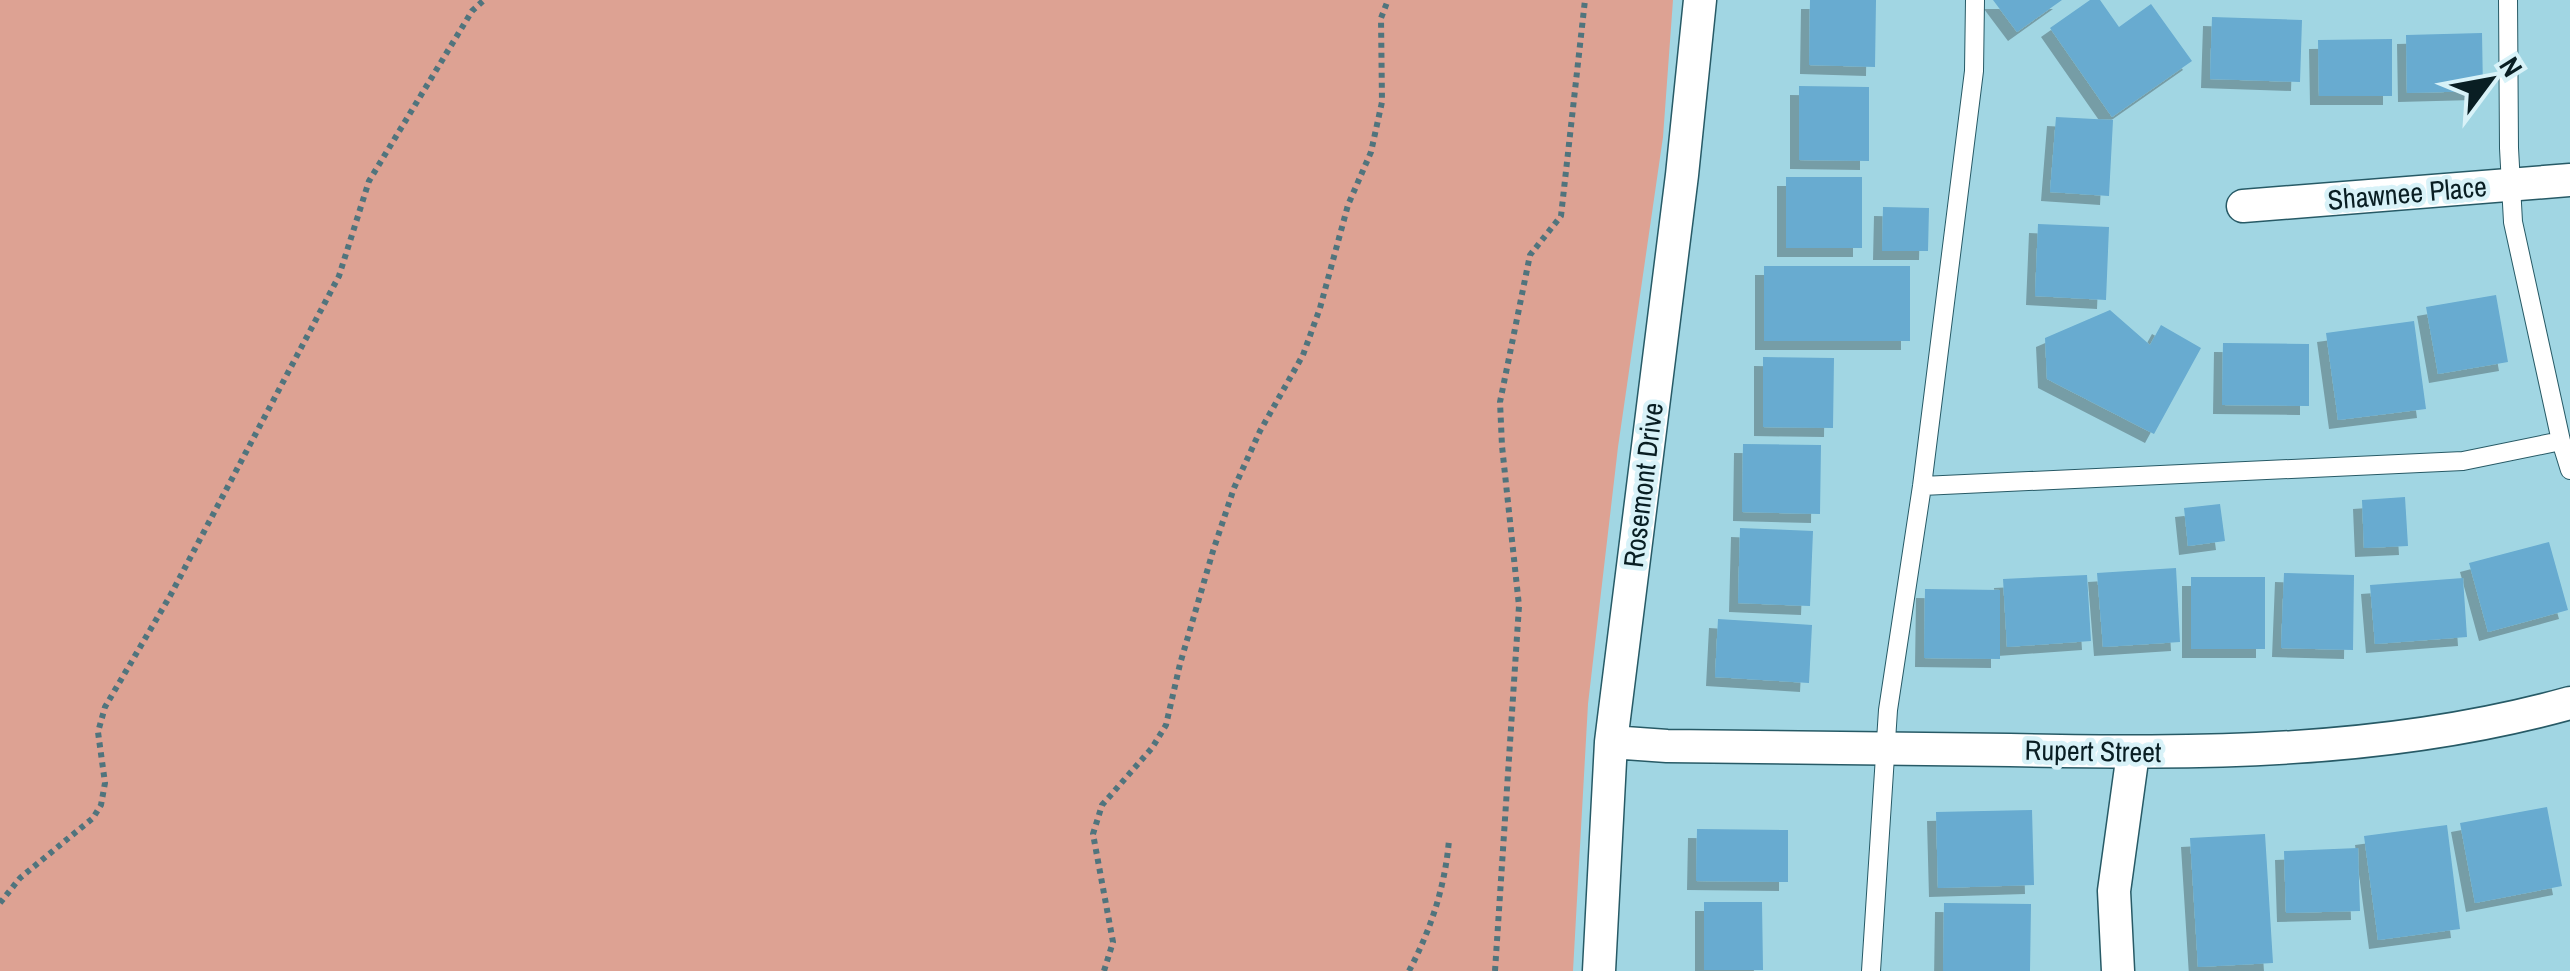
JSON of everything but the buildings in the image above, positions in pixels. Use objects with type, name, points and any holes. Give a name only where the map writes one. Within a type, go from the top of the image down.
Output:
[{"type":"street","name":"Rosemont Drive","points":[[1598,971],[1611,742],[1682,176],[1700,0]]},
{"type":"street","name":"Shawnee Place","points":[[2243,206],[2570,180]]},
{"type":"street","name":"Rupert Street","points":[[1611,742],[1667,746],[2226,752],[2345,745],[2468,728],[2570,703]]},
{"type":"street","points":[[2118,971],[2114,891],[2133,752]]},
{"type":"lane","points":[[1872,971],[1888,710],[1922,486],[1974,71],[1975,0]]},
{"type":"lane","points":[[2508,0],[2513,222],[2570,470]]},
{"type":"lane","points":[[1922,486],[2463,461],[2561,441]]},
{"type":"path","points":[[0,903],[20,878],[93,818],[101,805],[105,783],[98,732],[105,707],[170,596],[339,276],[369,181],[472,11],[484,0]]},
{"type":"path","points":[[1104,971],[1113,942],[1093,834],[1096,820],[1102,805],[1152,748],[1166,725],[1212,551],[1234,488],[1303,355],[1320,308],[1348,205],[1371,152],[1382,102],[1382,18],[1388,0]]},
{"type":"path","points":[[1496,971],[1518,606],[1500,402],[1530,254],[1561,216],[1585,0]]},
{"type":"path","points":[[1410,971],[1427,937],[1446,872],[1449,840]]},
{"type":"shaded area","points":[[0,0],[1673,0],[1663,137],[1618,447],[1588,704],[1573,971],[0,971]]}]
